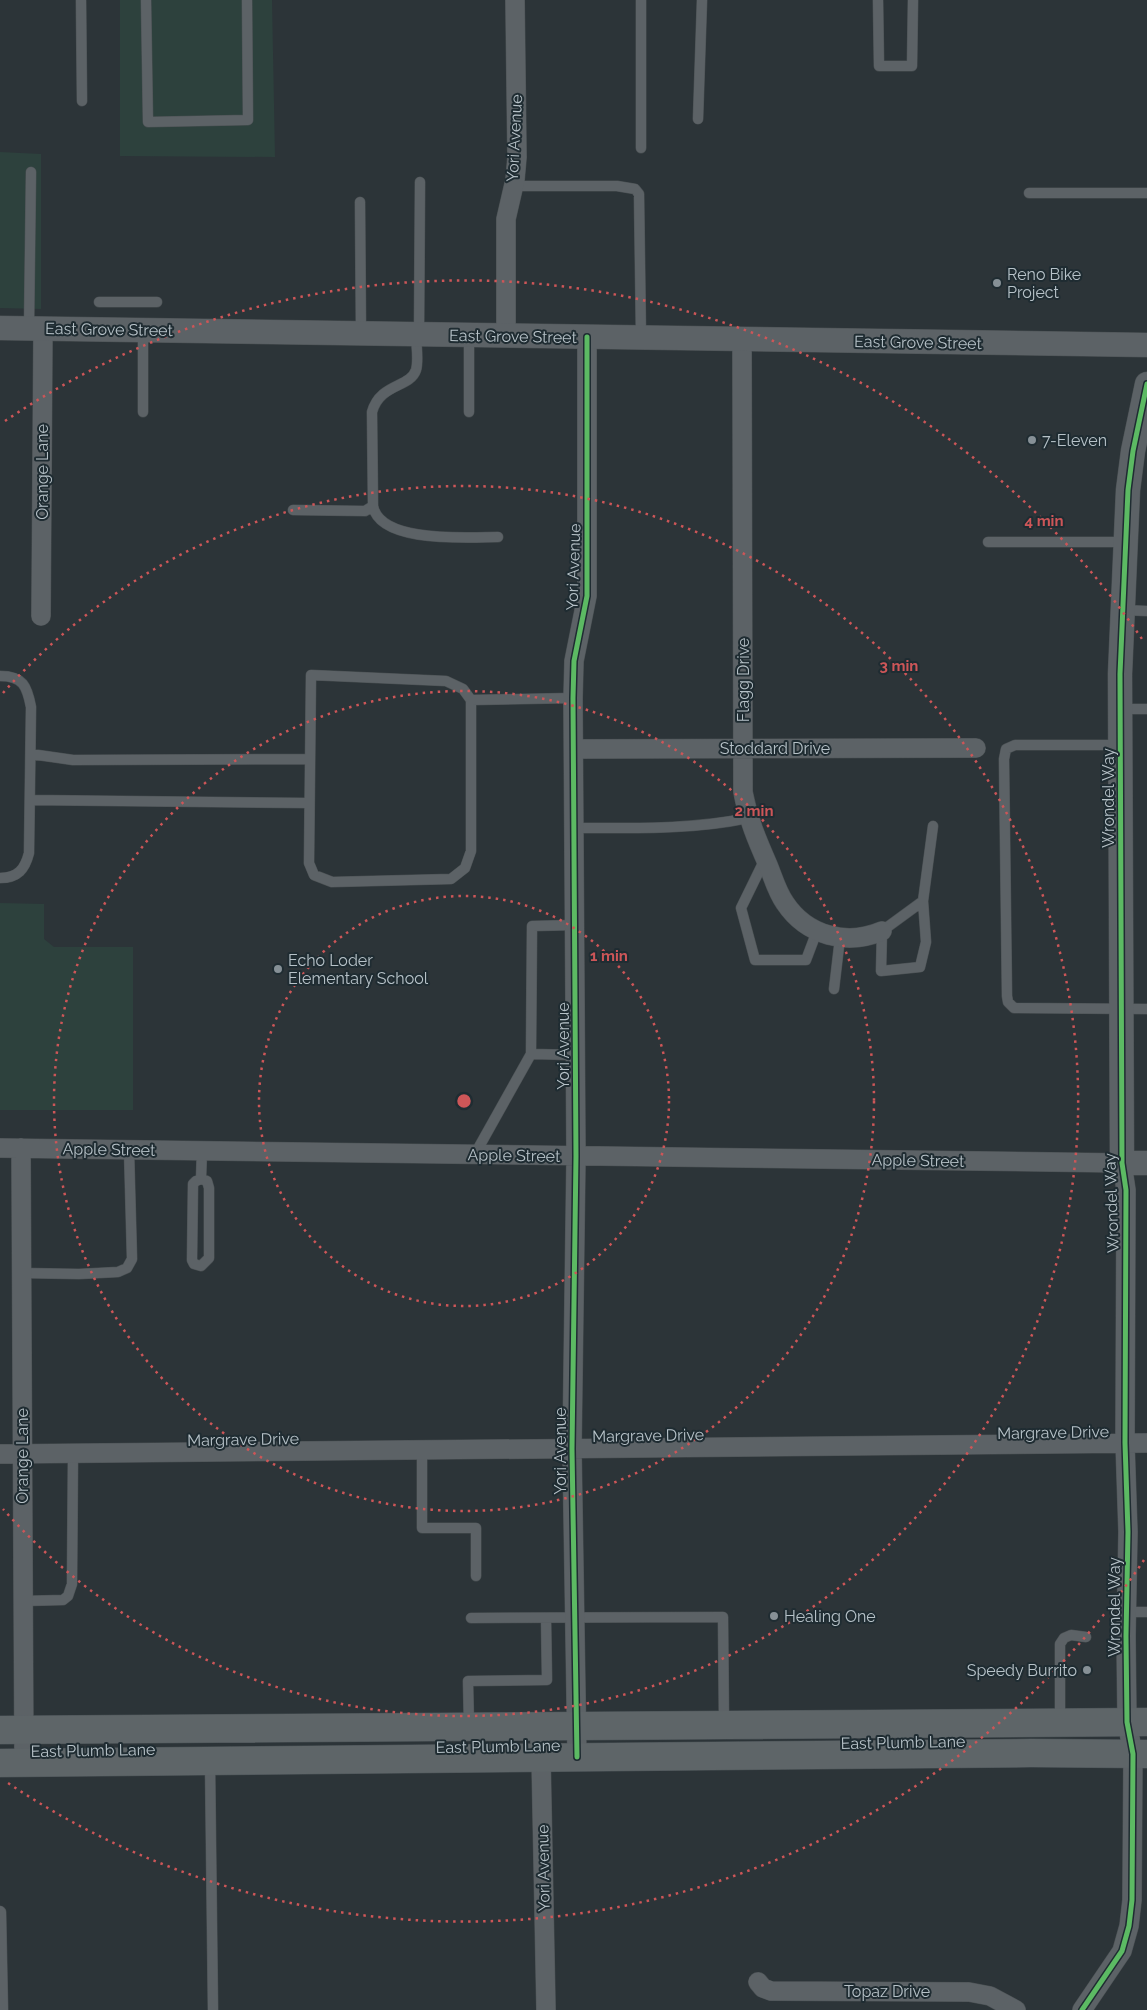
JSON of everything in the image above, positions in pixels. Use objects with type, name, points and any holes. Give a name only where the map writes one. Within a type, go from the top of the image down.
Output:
[{"type":"main road","name":"East Plumb Lane","points":[[12,1729],[1137,1722]]},
{"type":"main road","name":"East Plumb Lane","points":[[12,1763],[1022,1753],[1140,1754]]},
{"type":"street","name":"Yori Avenue","points":[[506,336],[506,218],[517,157],[515,0]]},
{"type":"street","name":"East Grove Street","points":[[0,328],[1147,345]]},
{"type":"street","name":"Orange Lane","points":[[36,328],[41,616]]},
{"type":"street","name":"Yori Avenue","points":[[577,1758],[572,1449],[576,1156],[573,698],[574,661],[587,596],[587,336]]},
{"type":"street","name":"Flagg Drive","points":[[742,339],[743,792],[748,818],[784,902],[796,917],[817,931],[840,938],[867,937],[882,931]]},
{"type":"street","name":"Wrondel Way","points":[[1082,2010],[1122,1951],[1129,1926],[1140,1754],[1126,1612],[1128,1532],[1125,1443],[1126,1190],[1122,1163],[1120,709],[1122,610],[1128,490],[1133,451],[1147,384]]},
{"type":"street","name":"Stoddard Drive","points":[[574,749],[976,748]]},
{"type":"street","name":"Apple Street","points":[[0,1148],[1147,1163]]},
{"type":"street","name":"Orange Lane","points":[[12,1763],[12,1729],[23,1601],[21,1148]]},
{"type":"street","name":"Margrave Drive","points":[[0,1454],[1147,1443]]},
{"type":"street","name":"Yori Avenue","points":[[539,1726],[546,2010]]},
{"type":"street","name":"Topaz Drive","points":[[758,1982],[763,1988],[771,1991],[969,1992],[990,1996],[1016,2010]]},
{"type":"lane","points":[[81,0],[82,101]]},
{"type":"lane","points":[[146,0],[148,122],[248,120],[247,0]]},
{"type":"lane","points":[[641,0],[641,148]]},
{"type":"lane","points":[[698,119],[702,0]]},
{"type":"lane","points":[[878,0],[879,66],[912,66],[914,0]]},
{"type":"lane","points":[[31,172],[36,328]]},
{"type":"lane","points":[[420,182],[417,368],[413,377],[381,395],[375,403],[372,412],[373,506],[375,514],[380,520],[397,529],[424,537],[498,537]]},
{"type":"lane","points":[[513,186],[617,186],[635,189],[639,194],[641,337]]},
{"type":"lane","points":[[1029,193],[1147,193]]},
{"type":"lane","points":[[360,202],[361,333]]},
{"type":"lane","points":[[99,302],[156,302]]},
{"type":"lane","points":[[143,330],[143,412]]},
{"type":"lane","points":[[469,335],[469,412]]},
{"type":"lane","points":[[293,510],[365,511],[373,506]]},
{"type":"lane","points":[[988,542],[1126,542]]},
{"type":"lane","points":[[1122,610],[1147,611]]},
{"type":"lane","points":[[311,675],[446,681],[463,689],[471,700],[471,851],[465,868],[452,879],[332,882],[314,874],[308,863],[311,675]]},
{"type":"lane","points":[[0,676],[11,676],[22,682],[28,691],[31,707],[29,853],[26,866],[18,874],[0,878]]},
{"type":"lane","points":[[471,700],[573,698]]},
{"type":"lane","points":[[1120,709],[1147,709]]},
{"type":"lane","points":[[1120,745],[1015,745],[1006,749],[1004,769],[1007,996],[1008,1002],[1014,1008],[1147,1009]]},
{"type":"lane","points":[[30,754],[73,760],[309,758]]},
{"type":"lane","points":[[30,800],[308,803]]},
{"type":"lane","points":[[574,828],[669,828],[712,825],[748,818]]},
{"type":"lane","points":[[923,901],[882,931],[881,971],[920,967],[926,942],[923,901],[934,826]]},
{"type":"lane","points":[[765,860],[741,908],[755,960],[806,960],[817,931]]},
{"type":"lane","points":[[476,1154],[531,1054],[532,926],[575,926]]},
{"type":"lane","points":[[834,989],[840,938]]},
{"type":"lane","points":[[531,1054],[576,1055]]},
{"type":"lane","points":[[22,1273],[78,1274],[118,1272],[130,1265],[132,1259],[129,1150]]},
{"type":"lane","points":[[201,1179],[202,1150]]},
{"type":"lane","points":[[201,1179],[206,1180],[209,1188],[209,1258],[204,1266],[194,1264],[192,1260],[193,1184],[196,1180],[201,1179]]},
{"type":"lane","points":[[422,1450],[422,1528],[476,1528],[476,1576]]},
{"type":"lane","points":[[23,1601],[63,1600],[68,1596],[72,1584],[73,1453]]},
{"type":"lane","points":[[1126,1612],[1147,1612]]},
{"type":"lane","points":[[471,1618],[723,1617],[724,1724]]},
{"type":"lane","points":[[469,1726],[468,1681],[547,1680],[546,1618]]},
{"type":"lane","points":[[1060,1722],[1060,1644],[1064,1638],[1071,1636],[1086,1637]]},
{"type":"lane","points":[[210,1761],[213,2010]]},
{"type":"lane","points":[[1,1912],[3,2010]]},
{"type":"green space","points":[[120,0],[272,0],[275,157],[120,156]]},
{"type":"green space","points":[[0,152],[41,154],[41,309],[0,308]]},
{"type":"green space","points":[[0,903],[44,904],[44,939],[54,947],[133,947],[133,1110],[0,1110]]},
{"type":"cycle path","points":[[577,1757],[572,1449],[576,1156],[573,698],[574,661],[587,596],[587,337]]},
{"type":"cycle path","points":[[1082,2010],[1122,1951],[1129,1926],[1132,1900],[1133,1754],[1127,1722],[1126,1636],[1128,1532],[1125,1443],[1126,1190],[1122,1163],[1120,674],[1128,490],[1133,451],[1147,384]]},
{"type":"place","name":"Reno Bike Project","points":[[997,283]]},
{"type":"place","name":"7-Eleven","points":[[1032,440]]},
{"type":"place","name":"Echo Loder Elementary School","points":[[278,969]]},
{"type":"place","name":"Healing One","points":[[774,1616]]},
{"type":"place","name":"Speedy Burrito","points":[[1087,1670]]}]
